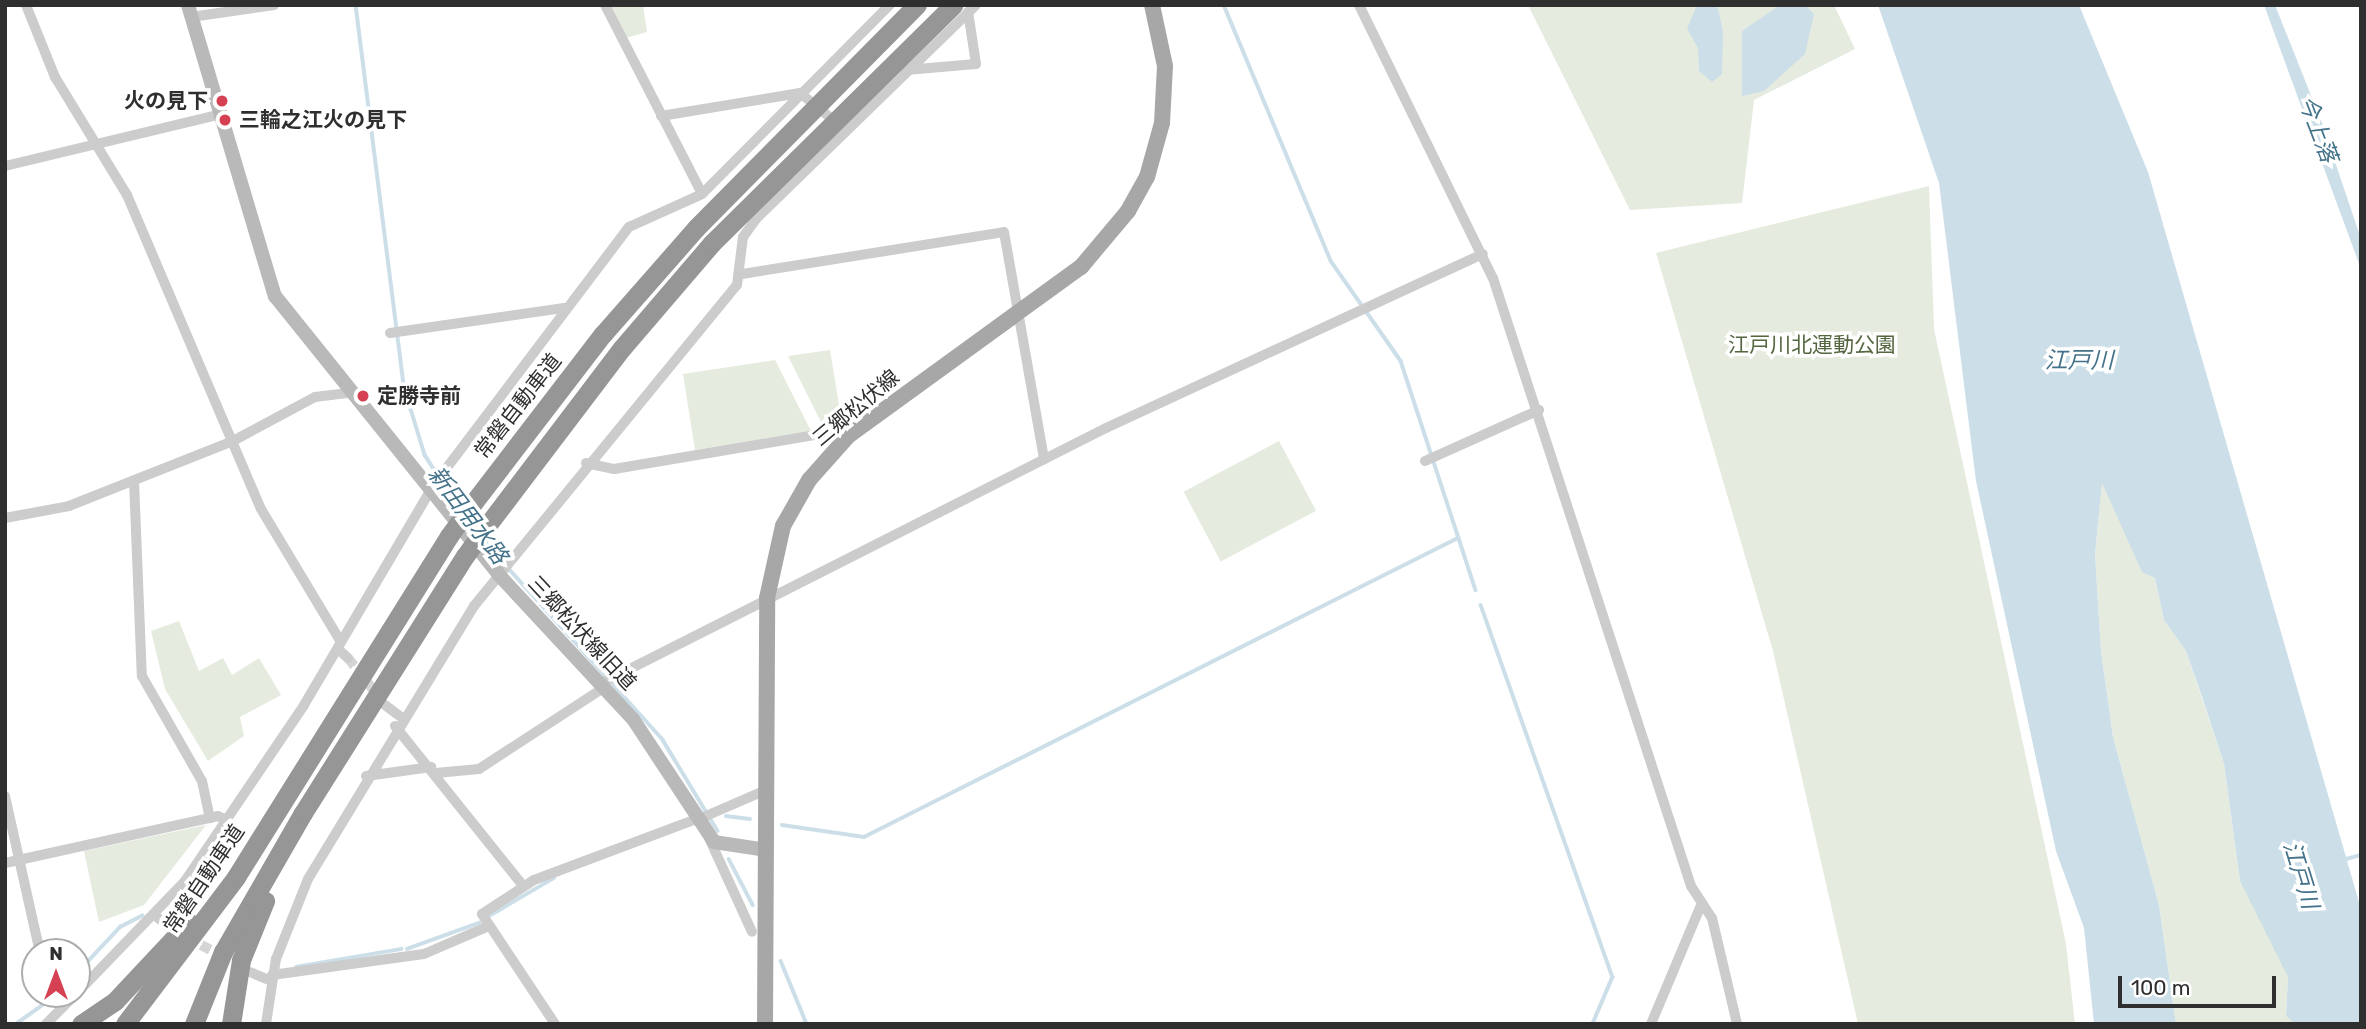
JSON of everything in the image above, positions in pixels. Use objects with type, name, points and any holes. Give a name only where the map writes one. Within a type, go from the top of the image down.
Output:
[{"type":"highway","name":"常磐自動車道","points":[[125,1024],[236,877],[338,708],[449,537],[603,334],[695,228],[917,5]]},
{"type":"highway","points":[[194,1024],[223,952],[303,813],[483,531],[622,348],[712,243],[966,8]]},
{"type":"highway","points":[[81,1024],[115,1000],[175,939],[225,872],[312,729],[338,708]]},
{"type":"highway","points":[[230,1024],[247,942],[303,813]]},
{"type":"main road","name":"三郷松伏線","points":[[765,1024],[767,598],[783,526],[830,454],[1081,267],[1111,235],[1147,177],[1165,97],[1152,5]]},
{"type":"street","points":[[26,5],[55,77],[127,195],[231,442],[270,527],[342,649]]},
{"type":"street","points":[[190,11],[274,5]]},
{"type":"street","points":[[605,5],[662,116],[705,190],[750,228]]},
{"type":"street","points":[[91,979],[157,917],[227,820],[342,649],[442,474],[564,308],[629,226],[705,190],[890,5]]},
{"type":"street","points":[[1359,5],[1483,254],[1539,410],[1700,905],[1712,918],[1734,1021]]},
{"type":"street","points":[[742,274],[741,251],[750,228],[966,8]]},
{"type":"street","points":[[906,70],[976,64],[966,8]]},
{"type":"street","name":"三郷松伏線旧道","points":[[190,11],[218,115],[275,296],[433,489],[603,685],[701,823],[722,846],[766,850]]},
{"type":"street","points":[[662,116],[800,93],[844,130]]},
{"type":"street","points":[[5,166],[218,115]]},
{"type":"street","points":[[266,1024],[271,978],[303,890],[398,722],[504,569],[586,463],[742,274],[1004,232],[1016,314],[1044,460]]},
{"type":"street","points":[[366,776],[479,769],[603,685],[614,673],[1044,460],[1483,254]]},
{"type":"street","points":[[390,333],[564,308]]},
{"type":"street","points":[[5,519],[69,506],[231,442],[316,397],[353,391]]},
{"type":"street","points":[[1425,461],[1539,410]]},
{"type":"street","points":[[586,463],[614,469],[820,434]]},
{"type":"street","points":[[134,481],[142,676],[202,781],[210,818]]},
{"type":"street","points":[[385,705],[523,886]]},
{"type":"street","points":[[555,1024],[482,915],[523,886],[701,823],[716,812],[766,790]]},
{"type":"street","points":[[5,796],[37,938]]},
{"type":"street","points":[[5,863],[210,818],[227,820]]},
{"type":"street","points":[[701,823],[752,932]]},
{"type":"street","points":[[1651,1024],[1700,905]]},
{"type":"street","points":[[157,917],[172,930]]},
{"type":"street","points":[[250,972],[271,978],[424,954],[488,926]]},
{"type":"street","points":[[46,1024],[61,1008]]},
{"type":"green space","points":[[611,5],[643,5],[647,32],[626,38]]},
{"type":"green space","points":[[1528,5],[1834,5],[1855,49],[1754,100],[1742,203],[1630,210]]},
{"type":"green space","name":"江戸川北運動公園","points":[[1929,186],[1934,329],[2066,944],[2075,1024],[1858,1024],[1773,651],[1656,253]]},
{"type":"green space","points":[[830,350],[842,423],[824,428],[788,356]]},
{"type":"green space","points":[[775,360],[811,431],[695,450],[683,374]]},
{"type":"green space","points":[[1279,441],[1316,511],[1221,561],[1184,492]]},
{"type":"green space","points":[[2102,481],[2142,571],[2155,578],[2164,620],[2186,651],[2224,764],[2240,881],[2275,942],[2288,977],[2286,1016],[2295,1024],[2176,1024],[2159,905],[2113,737],[2101,651],[2095,554]]},
{"type":"green space","points":[[179,621],[199,671],[223,658],[232,675],[259,658],[281,695],[240,717],[244,736],[208,761],[165,689],[151,631]]},
{"type":"green space","points":[[206,825],[144,905],[99,922],[84,851]]},
{"type":"water","points":[[1697,5],[1717,5],[1723,31],[1722,74],[1712,82],[1699,71],[1698,48],[1687,29]]},
{"type":"water","points":[[1780,5],[1805,5],[1814,14],[1805,54],[1764,91],[1742,96],[1742,31]]},
{"type":"water","name":"江戸川","points":[[1878,5],[2079,5],[2148,172],[2361,909],[2361,1024],[2295,1024],[2286,1016],[2288,977],[2240,881],[2224,764],[2202,697],[2186,651],[2164,620],[2155,578],[2142,572],[2102,483],[2095,554],[2101,651],[2113,737],[2159,905],[2176,1024],[2094,1024],[2084,928],[2056,851],[1976,481],[1939,183]]},
{"type":"water","name":"今上落","points":[[2264,5],[2275,5],[2322,123],[2361,239],[2361,269]]},
{"type":"waterway","name":"新田用水路","points":[[356,5],[404,386],[425,455],[459,508]]},
{"type":"waterway","points":[[1224,5],[1331,261],[1401,361],[1476,590]]},
{"type":"waterway","points":[[782,825],[864,837],[1458,538]]},
{"type":"waterway","name":"新田用水路","points":[[485,542],[663,740],[718,831]]},
{"type":"waterway","points":[[1481,605],[1613,977],[1593,1024]]},
{"type":"waterway","points":[[726,816],[750,819]]},
{"type":"waterway","points":[[2343,860],[2361,855]]},
{"type":"waterway","name":"新田用水路","points":[[729,859],[753,905]]},
{"type":"waterway","points":[[489,916],[554,878]]},
{"type":"waterway","points":[[91,958],[120,927],[142,916]]},
{"type":"waterway","points":[[407,949],[479,923]]},
{"type":"waterway","points":[[296,967],[401,949]]},
{"type":"waterway","name":"新田用水路","points":[[781,961],[807,1024]]},
{"type":"waterway","points":[[16,1024],[38,1008]]},
{"type":"tunnel","points":[[348,658],[379,697]]},
{"type":"tunnel","points":[[188,938],[223,957]]},
{"type":"place","name":"火の見下","points":[[222,101]]},
{"type":"place","name":"三輪之江火の見下","points":[[225,120]]},
{"type":"place","name":"定勝寺前","points":[[363,396]]}]
